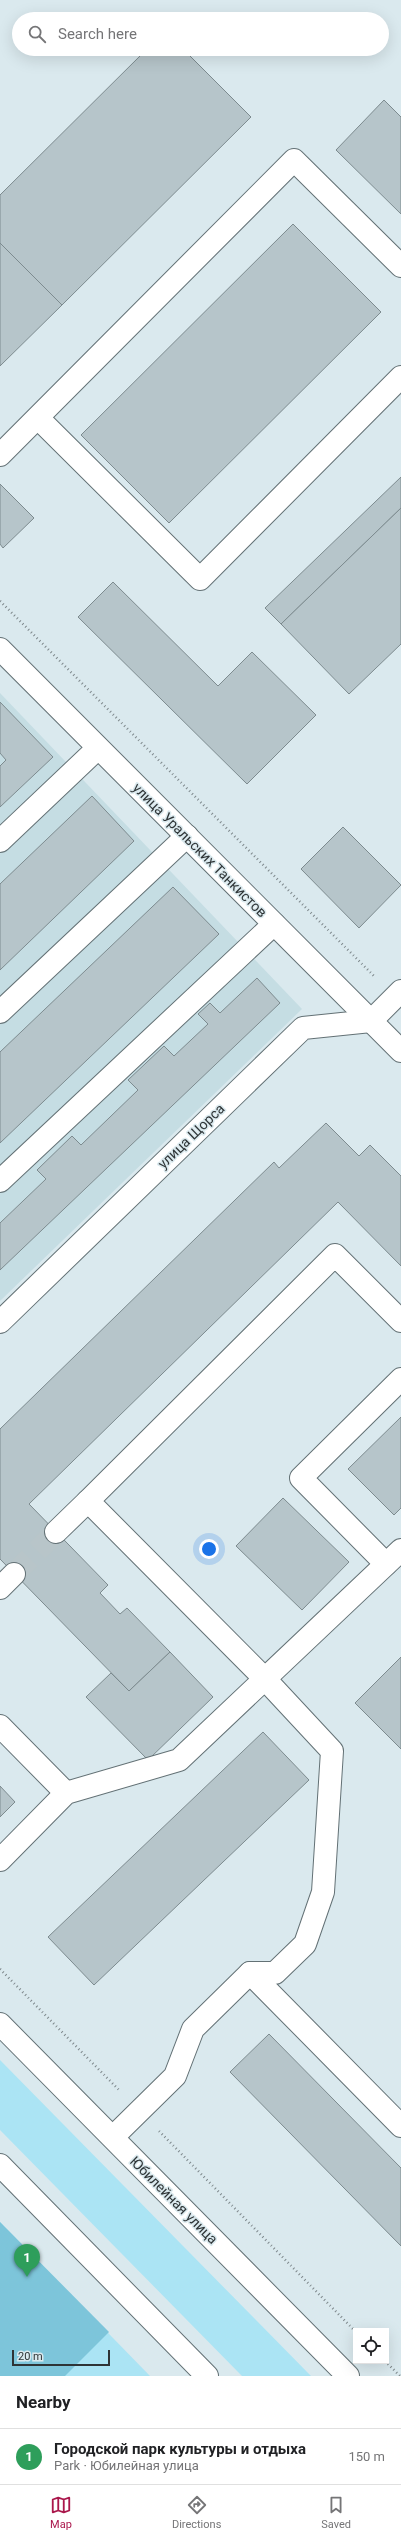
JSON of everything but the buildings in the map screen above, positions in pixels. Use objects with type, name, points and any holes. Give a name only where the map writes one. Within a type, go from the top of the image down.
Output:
[{"type":"main road","points":[[0,455],[294,160],[401,266]]},
{"type":"main road","points":[[38,418],[200,579],[401,377]]},
{"type":"main road","name":"улица Уральских Танкистов","points":[[0,649],[401,1051]]},
{"type":"main road","points":[[0,841],[98,748]]},
{"type":"main road","points":[[0,1012],[187,836]]},
{"type":"main road","points":[[0,1181],[274,924]]},
{"type":"main road","points":[[371,1021],[398,994]]},
{"type":"main road","name":"улица Щорса","points":[[0,1322],[303,1028],[371,1021]]},
{"type":"main road","points":[[56,1532],[335,1256],[401,1321]]},
{"type":"main road","points":[[0,1860],[66,1793],[179,1760],[394,1557],[301,1478],[401,1379]]},
{"type":"main road","points":[[88,1501],[265,1679],[332,1751],[323,1892],[305,1944],[275,1973],[250,1973],[194,2028],[175,2076],[113,2137]]},
{"type":"main road","points":[[0,1726],[66,1793]]},
{"type":"main road","points":[[250,1973],[401,2126]]},
{"type":"main road","name":"Юбилейная улица","points":[[0,2024],[348,2376]]},
{"type":"main road","points":[[0,2165],[207,2376]]},
{"type":"path","points":[[0,601],[398,994]]},
{"type":"path","points":[[0,1969],[353,2329]]},
{"type":"path","points":[[388,2364],[400,2376]]},
{"type":"shaded area","points":[[0,693],[302,1009],[0,1301]]},
{"type":"shaded area","points":[[0,2060],[311,2376],[242,2376],[0,2130]]},
{"type":"shaded area","points":[[0,2222],[150,2376],[0,2376]]},
{"type":"shaded area","points":[[0,2222],[109,2332],[65,2376],[0,2376]]},
{"type":"tunnel","points":[[14,1574],[56,1532]]},
{"type":"place","name":"Городской парк культуры и отдыха","points":[[27,2277]]}]
